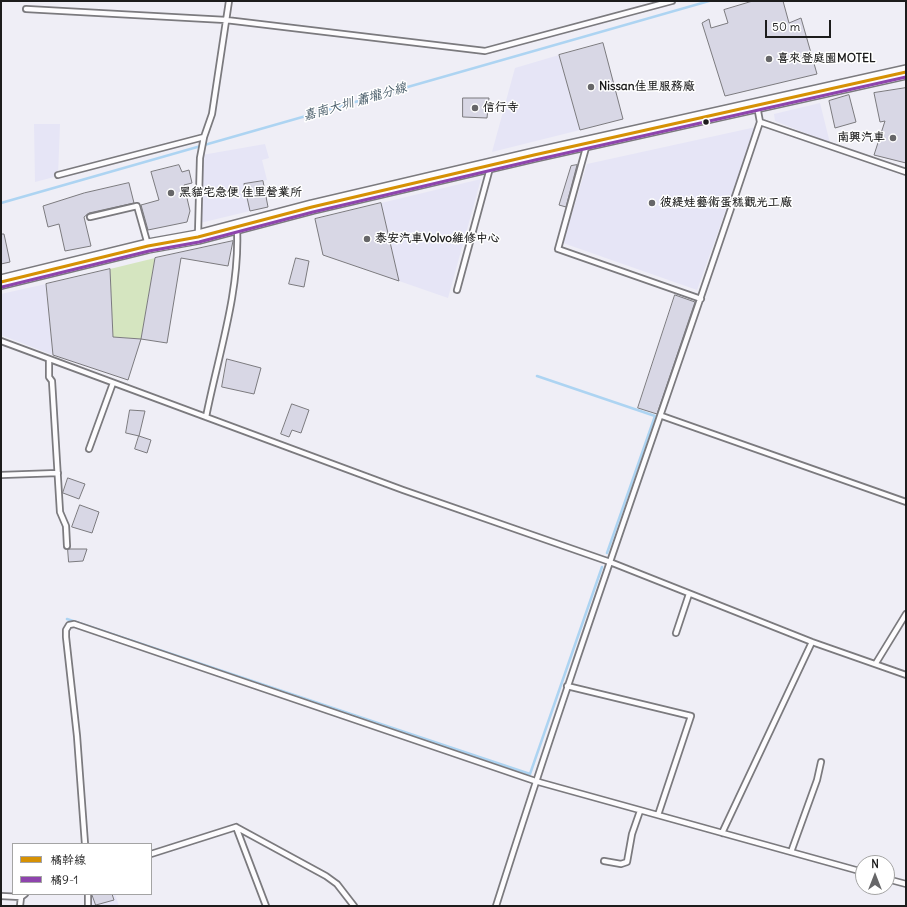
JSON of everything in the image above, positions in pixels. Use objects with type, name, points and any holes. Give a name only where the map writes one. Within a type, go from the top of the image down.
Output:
[{"type":"main road","points":[[1,282],[148,246],[198,237],[312,207],[588,143],[906,72]]},
{"type":"lane","points":[[198,237],[200,158],[204,137],[212,114],[229,1]]},
{"type":"lane","points":[[26,9],[226,20],[485,51],[672,1]]},
{"type":"lane","points":[[496,906],[535,781],[662,416],[760,122],[757,105]]},
{"type":"lane","points":[[760,122],[906,172]]},
{"type":"lane","points":[[58,175],[204,137]]},
{"type":"lane","points":[[588,143],[558,248],[701,299]]},
{"type":"lane","points":[[457,290],[490,166]]},
{"type":"lane","points":[[90,217],[137,206],[148,246]]},
{"type":"lane","points":[[206,417],[217,363],[223,346],[237,261],[237,227]]},
{"type":"lane","points":[[1,341],[403,490],[610,562],[812,642],[876,663],[906,675]]},
{"type":"lane","points":[[49,360],[49,377],[52,381],[60,512],[66,526],[67,546]]},
{"type":"lane","points":[[89,449],[113,383]]},
{"type":"lane","points":[[662,416],[906,502]]},
{"type":"lane","points":[[1,475],[58,474]]},
{"type":"lane","points":[[676,632],[689,594]]},
{"type":"lane","points":[[876,663],[906,614]]},
{"type":"lane","points":[[85,843],[77,736],[66,637],[66,630],[69,625],[74,624],[535,781],[855,870]]},
{"type":"lane","points":[[722,833],[812,642]]},
{"type":"lane","points":[[567,686],[692,716],[658,815]]},
{"type":"lane","points":[[791,852],[817,780],[821,762]]},
{"type":"lane","points":[[604,861],[621,864],[627,862],[632,834],[640,810]]},
{"type":"lane","points":[[236,827],[266,906]]},
{"type":"lane","points":[[152,854],[236,827],[326,876],[337,884],[354,906]]},
{"type":"lane","points":[[895,881],[906,884]]},
{"type":"lane","points":[[88,895],[88,906]]},
{"type":"lane","points":[[1,896],[23,896],[20,906]]},
{"type":"shaded area","points":[[559,55],[580,130],[492,152],[515,68]]},
{"type":"shaded area","points":[[820,103],[830,143],[775,121],[774,114]]},
{"type":"shaded area","points":[[34,124],[60,124],[58,176],[35,182]]},
{"type":"shaded area","name":"彼緹娃藝術蛋糕觀光工廠","points":[[756,127],[697,290],[563,243],[587,164]]},
{"type":"shaded area","points":[[265,144],[269,158],[262,160],[267,180],[244,185],[250,211],[200,223],[196,199],[202,155]]},
{"type":"shaded area","points":[[481,179],[448,298],[399,281],[381,203]]},
{"type":"shaded area","points":[[46,284],[53,355],[1,335],[1,294]]},
{"type":"shaded area","points":[[87,895],[115,895],[119,906],[88,906]]},
{"type":"green space","points":[[155,258],[141,339],[113,337],[110,269]]},
{"type":"building","name":"喜來登庭園MOTEL","points":[[753,1],[783,1],[789,23],[801,18],[817,74],[725,96],[702,23],[709,19],[711,28],[728,23],[724,10]]},
{"type":"building","name":"Nissan佳里服務廠","points":[[603,43],[623,119],[580,130],[559,55]]},
{"type":"building","name":"南興汽車","points":[[906,88],[906,163],[874,155],[885,121],[880,122],[874,93]]},
{"type":"building","points":[[849,95],[856,122],[835,128],[829,101]]},
{"type":"building","name":"信行寺","points":[[463,98],[489,98],[487,118],[463,117]]},
{"type":"building","name":"黑貓宅急便 佳里營業所","points":[[179,165],[182,172],[189,170],[192,183],[184,185],[190,211],[187,222],[148,230],[141,205],[159,200],[151,172]]},
{"type":"building","points":[[577,165],[566,207],[559,205],[571,166]]},
{"type":"building","points":[[263,181],[268,207],[250,211],[244,184]]},
{"type":"building","points":[[129,183],[134,203],[89,213],[84,217],[91,246],[65,251],[59,224],[48,227],[43,206],[84,193]]},
{"type":"building","name":"泰安汽車Volvo維修中心","points":[[381,203],[399,281],[323,255],[315,219]]},
{"type":"building","points":[[1,234],[4,234],[10,262],[1,264]]},
{"type":"building","points":[[233,241],[228,266],[181,258],[167,343],[141,339],[155,258]]},
{"type":"building","points":[[296,258],[309,261],[304,287],[289,284]]},
{"type":"building","points":[[110,269],[113,337],[141,339],[128,380],[53,355],[46,284]]},
{"type":"building","points":[[675,295],[695,302],[657,414],[638,408]]},
{"type":"building","points":[[227,359],[261,368],[254,394],[222,387]]},
{"type":"building","points":[[292,404],[309,410],[301,433],[292,430],[289,437],[281,434]]},
{"type":"building","points":[[130,410],[145,411],[139,436],[126,433]]},
{"type":"building","points":[[139,436],[151,440],[147,453],[135,449]]},
{"type":"building","points":[[68,478],[85,484],[79,499],[63,493]]},
{"type":"building","points":[[80,505],[99,512],[92,533],[72,527]]},
{"type":"building","points":[[68,549],[87,549],[83,561],[69,562]]},
{"type":"building","points":[[92,895],[112,895],[114,900],[96,905]]},
{"type":"waterway","name":"嘉南大圳 蕭壠分線","points":[[1,203],[709,1]]},
{"type":"waterway","points":[[537,376],[655,416],[607,553]]},
{"type":"waterway","points":[[67,619],[530,774],[602,567]]},
{"type":"transit line","name":"橘幹線","points":[[1,282],[148,246],[198,237],[312,207],[534,155],[906,72]]},
{"type":"transit line","name":"橘9-1","points":[[2,287],[149,251],[199,242],[313,212],[535,160],[906,77]]},
{"type":"place","name":"喜來登庭園MOTEL","points":[[769,59]]},
{"type":"place","name":"Nissan佳里服務廠","points":[[591,87]]},
{"type":"place","name":"信行寺","points":[[475,108]]},
{"type":"place","name":"南興汽車","points":[[893,138]]},
{"type":"place","name":"黑貓宅急便 佳里營業所","points":[[171,193]]},
{"type":"place","name":"彼緹娃藝術蛋糕觀光工廠","points":[[652,203]]},
{"type":"place","name":"泰安汽車Volvo維修中心","points":[[367,239]]}]
